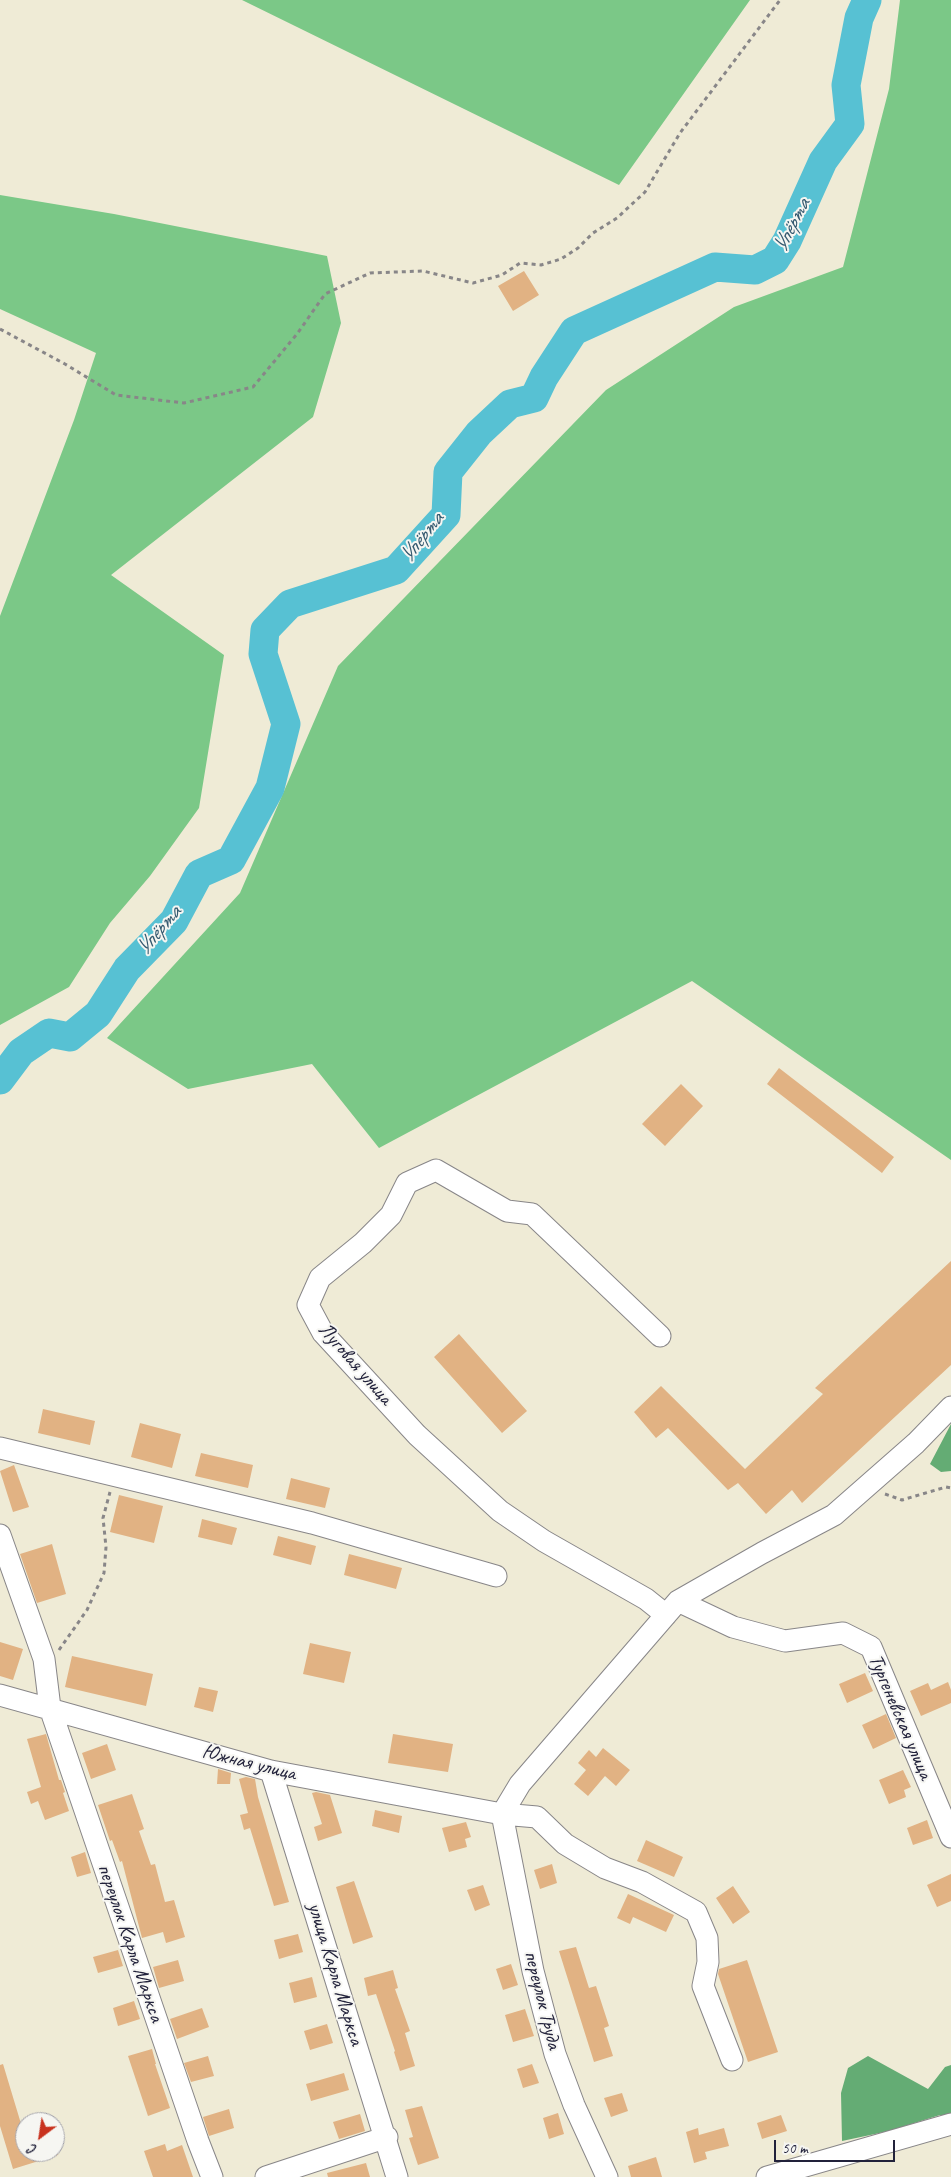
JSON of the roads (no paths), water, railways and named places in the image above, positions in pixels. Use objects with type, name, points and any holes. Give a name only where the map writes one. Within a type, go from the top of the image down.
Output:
[{"type":"street","name":"Луговая улица","points":[[660,1336],[532,1214],[507,1211],[436,1170],[407,1183],[391,1215],[363,1243],[320,1278],[308,1305],[323,1332],[417,1435],[500,1512],[544,1541],[646,1599],[672,1608]]},
{"type":"street","points":[[502,1814],[520,1784],[672,1608],[762,1553],[834,1515],[916,1443],[951,1407]]},
{"type":"street","points":[[0,1448],[312,1523],[496,1576]]},
{"type":"street","name":"переулок Карла Маркса","points":[[0,1535],[44,1659],[50,1708],[212,2177]]},
{"type":"street","name":"Тургеневская улица","points":[[672,1608],[785,1641],[843,1633],[872,1647],[951,1837]]},
{"type":"street","name":"Южная улица","points":[[0,1695],[272,1771],[502,1814],[537,1817],[564,1844],[605,1868],[642,1882],[696,1912],[707,1938],[708,1962],[703,1986],[732,2060]]},
{"type":"street","name":"улица Карла Маркса","points":[[272,1771],[397,2177]]},
{"type":"street","name":"переулок Труда","points":[[502,1814],[533,1971],[555,2054],[574,2105],[607,2177]]},
{"type":"street","points":[[767,2177],[951,2124]]},
{"type":"street","points":[[266,2177],[386,2137]]},
{"type":"waterway","name":"Упёрта","points":[[0,1080],[21,1052],[49,1033],[70,1037],[98,1014],[127,969],[174,921],[199,874],[231,860],[270,788],[286,724],[263,654],[265,630],[290,604],[396,570],[446,515],[448,472],[479,433],[510,404],[534,398],[544,377],[574,331],[715,267],[755,270],[775,260],[787,241],[823,161],[850,124],[846,85],[859,18],[867,0]]}]
